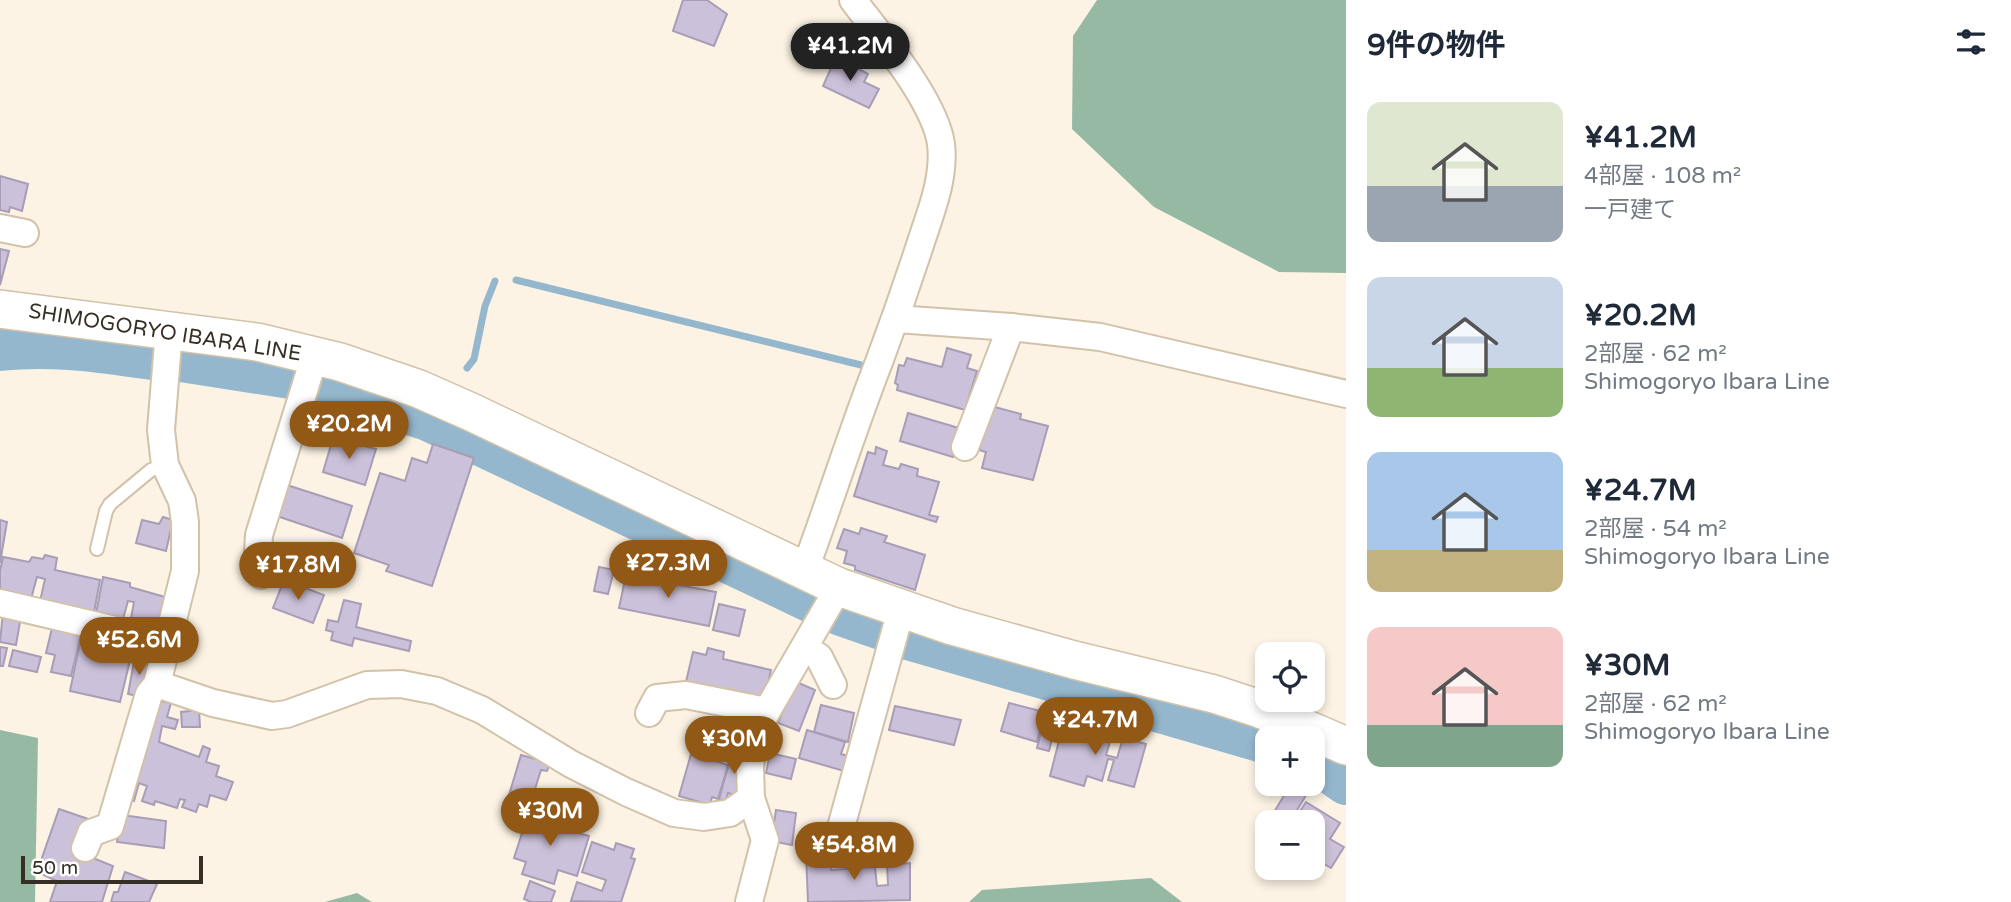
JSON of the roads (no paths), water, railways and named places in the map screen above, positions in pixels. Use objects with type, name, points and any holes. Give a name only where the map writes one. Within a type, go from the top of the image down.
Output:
[{"type":"main road","name":"SHIMOGORYO IBARA LINE","points":[[0,309],[257,342],[310,372],[419,389],[839,587],[901,610],[1074,660],[1214,694],[1260,709],[1346,746]]},
{"type":"street","points":[[804,572],[896,319],[937,194],[941,171],[941,143],[926,105],[853,0]]},
{"type":"street","points":[[896,319],[1011,327],[1100,337],[1346,394]]},
{"type":"street","points":[[965,447],[1011,327]]},
{"type":"street","points":[[85,848],[91,833],[110,826],[149,694],[157,684],[185,571],[182,501],[165,465],[161,430],[169,330]]},
{"type":"street","points":[[261,575],[257,567],[259,535],[310,372]]},
{"type":"street","points":[[749,902],[765,840],[751,798],[750,766],[754,738],[839,587]]},
{"type":"street","points":[[0,603],[166,642]]},
{"type":"street","points":[[835,849],[901,610]]},
{"type":"street","points":[[806,648],[819,657],[832,685]]},
{"type":"street","points":[[157,684],[213,703],[272,716],[287,714],[367,685],[401,684],[438,691],[482,710],[570,764],[674,813],[704,817],[730,813],[751,798]]},
{"type":"street","points":[[649,713],[657,698],[686,695],[767,711]]},
{"type":"lane","points":[[97,549],[110,504],[151,470],[165,465]]},
{"type":"waterway","points":[[516,280],[865,366],[868,360]]},
{"type":"waterway","points":[[467,368],[474,359],[485,306],[495,281]]},
{"type":"waterway","points":[[0,349],[58,347],[153,358]]},
{"type":"waterway","points":[[175,359],[297,378],[428,419],[820,605]]},
{"type":"waterway","points":[[841,614],[887,630]]},
{"type":"waterway","points":[[905,637],[1255,739]]},
{"type":"waterway","points":[[1325,768],[1346,783]]}]
